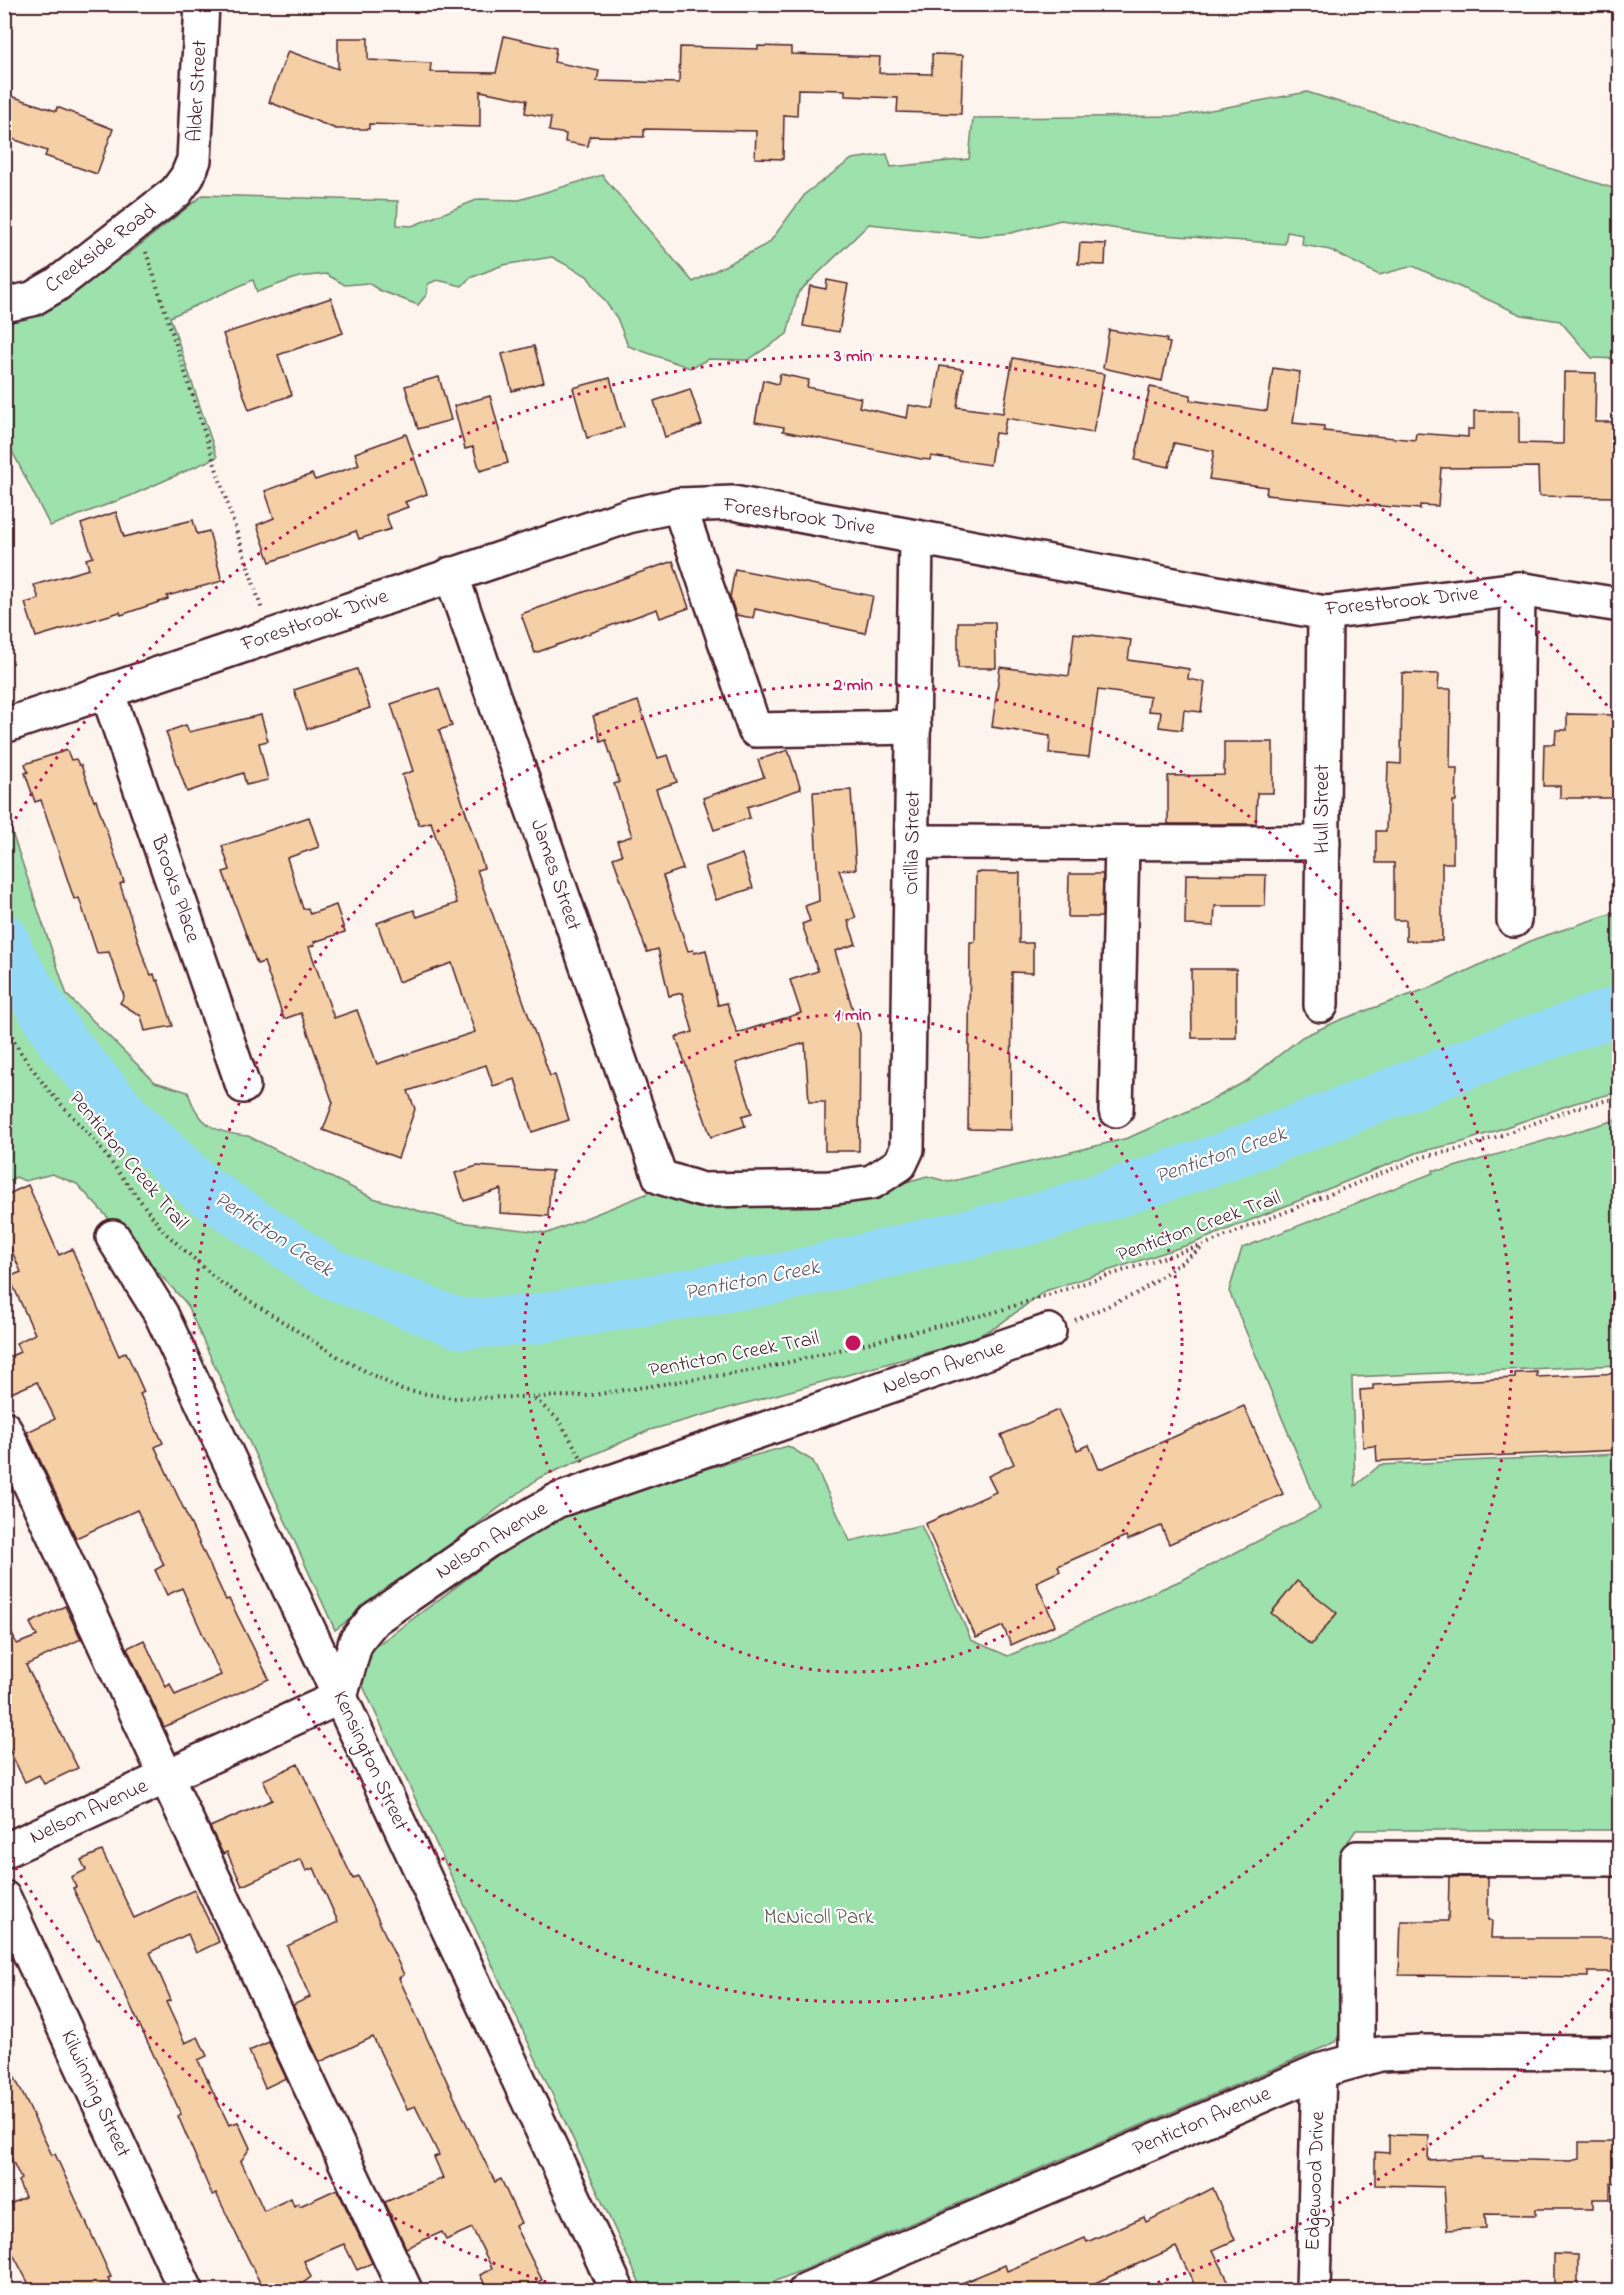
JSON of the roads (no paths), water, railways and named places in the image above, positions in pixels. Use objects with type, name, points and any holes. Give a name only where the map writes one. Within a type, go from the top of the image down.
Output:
[{"type":"street","name":"Alder Street","points":[[187,177],[194,160],[196,137],[202,4]]},
{"type":"street","name":"Creekside Road","points":[[4,305],[32,299],[56,285],[176,192],[187,177]]},
{"type":"street","name":"Forestbrook Drive","points":[[4,726],[628,516],[679,505],[733,503],[1325,612],[1518,589],[1620,605]]},
{"type":"street","points":[[679,505],[755,730],[914,727]]},
{"type":"street","name":"Orillia Street","points":[[907,1149],[916,537]]},
{"type":"street","name":"James Street","points":[[451,574],[660,1177],[702,1190],[829,1188],[872,1182],[900,1164],[907,1149]]},
{"type":"street","points":[[1514,920],[1518,589]]},
{"type":"street","name":"Hull Street","points":[[1322,1005],[1325,612]]},
{"type":"street","name":"Brooks Place","points":[[107,691],[243,1086]]},
{"type":"street","points":[[913,842],[1323,843]]},
{"type":"street","points":[[1116,1110],[1122,843]]},
{"type":"street","name":"Kensington Street","points":[[112,1237],[161,1314],[617,2290]]},
{"type":"street","name":"Nelson Avenue","points":[[4,1851],[340,1697],[356,1641],[374,1619],[487,1541],[556,1501],[1049,1331]]},
{"type":"street","points":[[4,1428],[405,2290]]},
{"type":"street","points":[[1357,2060],[1357,1858],[1620,1859]]},
{"type":"street","name":"Kilwinning Street","points":[[4,1898],[186,2290]]},
{"type":"street","name":"Penticton Avenue","points":[[806,2290],[844,2283],[1319,2071],[1380,2054],[1422,2052],[1620,2053]]},
{"type":"street","name":"Edgewood Drive","points":[[1312,2290],[1319,2071]]},
{"type":"waterway","name":"Penticton Creek","points":[[4,939],[12,959],[62,1041],[128,1119],[201,1188],[327,1272],[460,1324],[530,1320],[781,1278],[1042,1217],[1225,1157],[1493,1054],[1620,1010]]},
{"type":"park label","name":"McNicoll Park","points":[[819,1918]]}]
